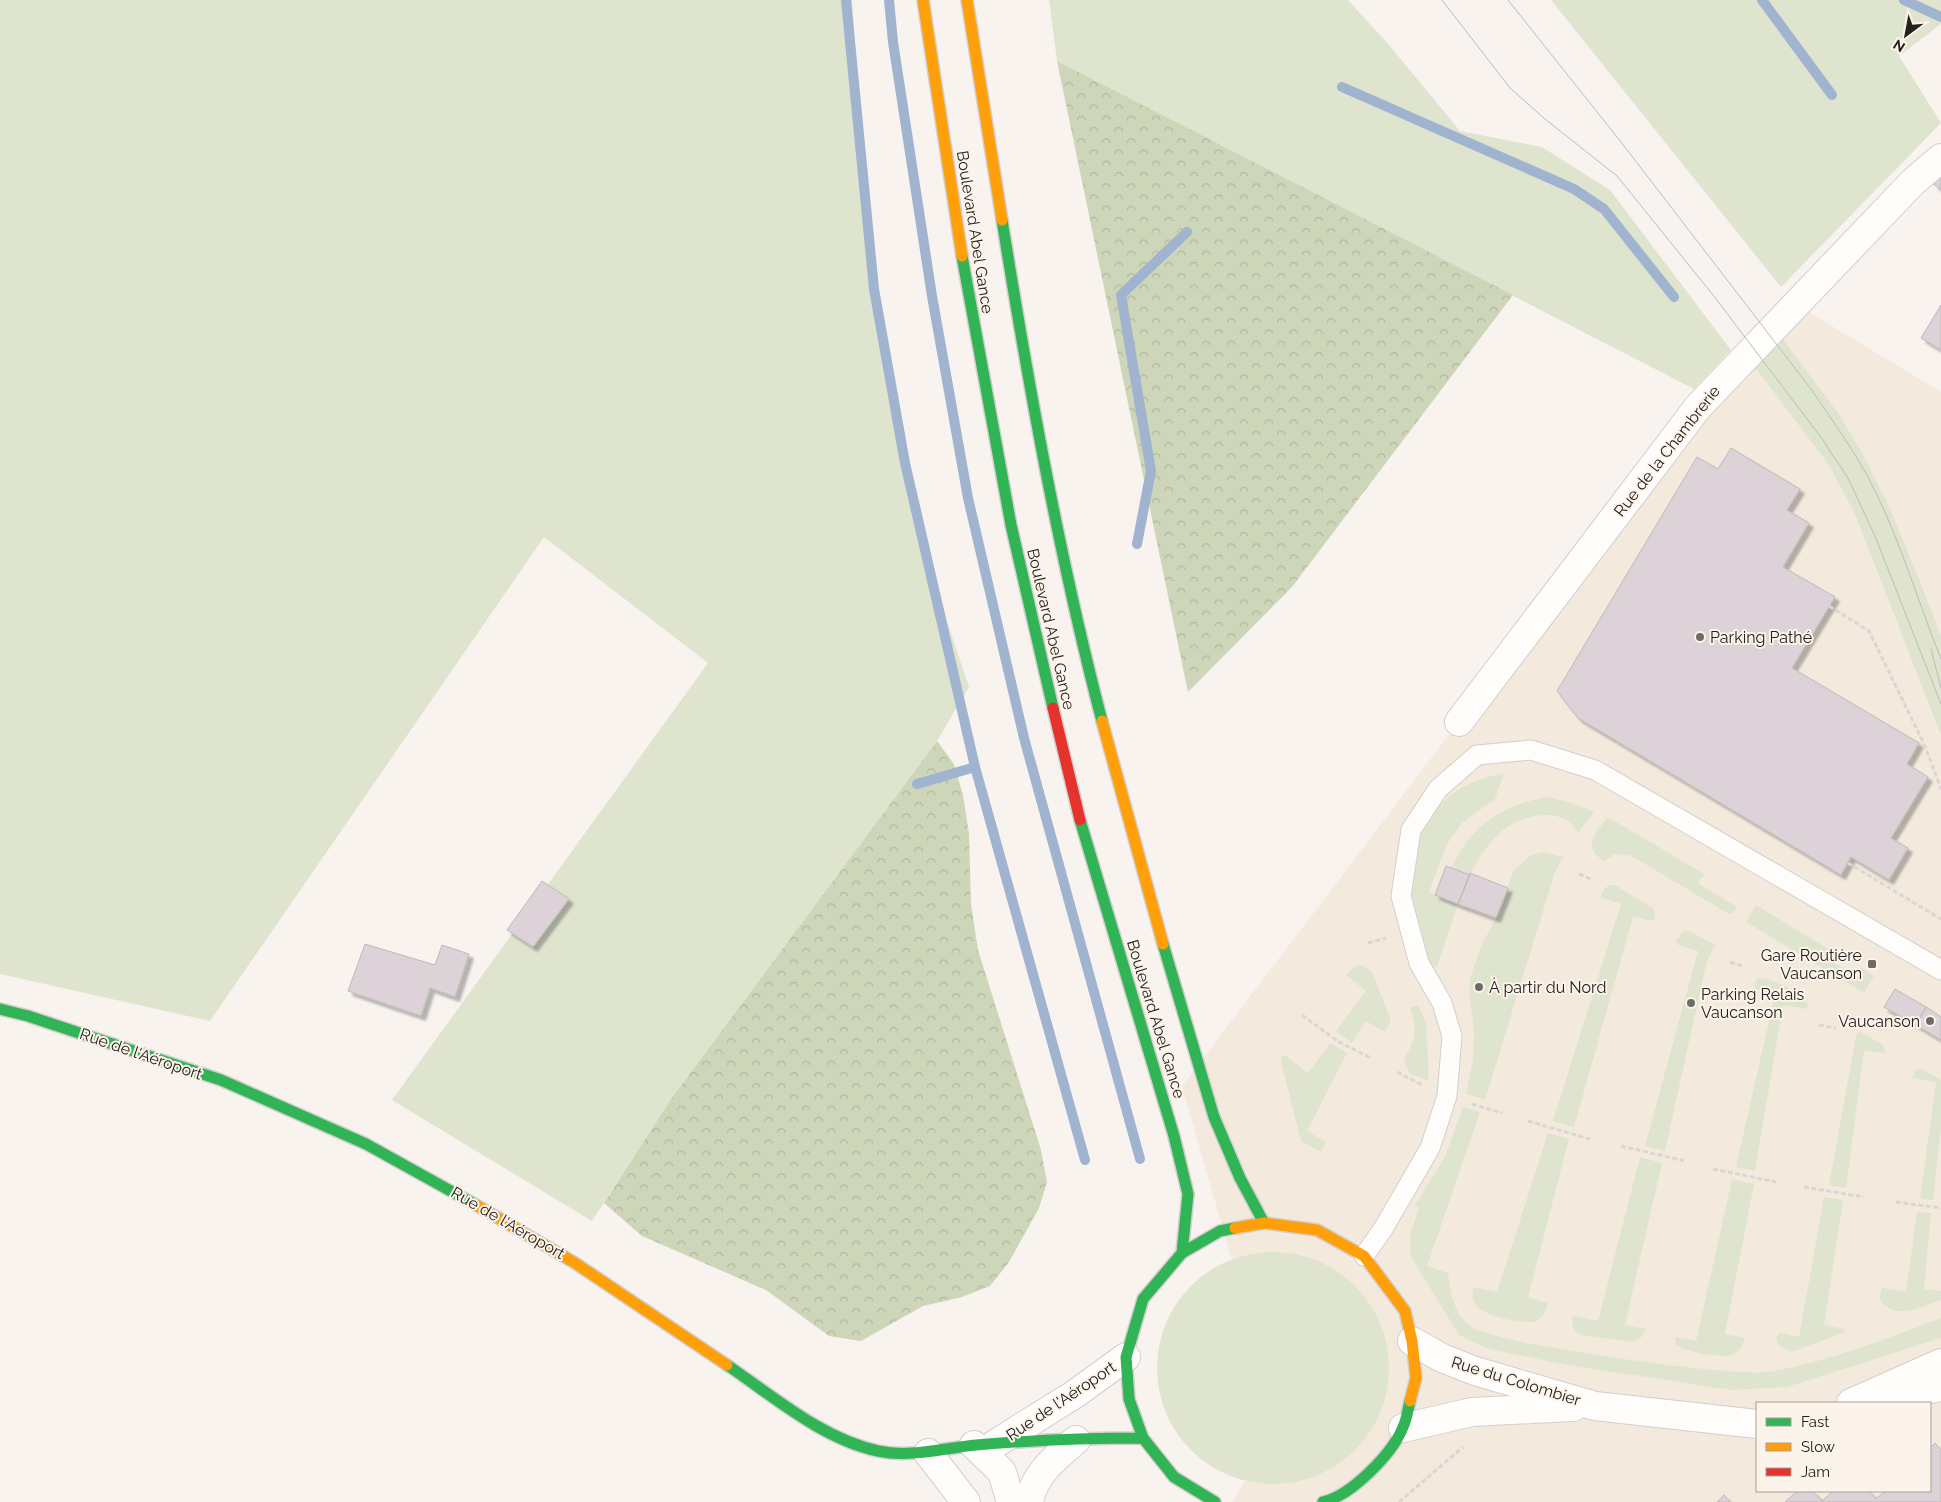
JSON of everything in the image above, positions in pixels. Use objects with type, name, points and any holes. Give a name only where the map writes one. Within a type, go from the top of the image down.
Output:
[{"type":"main road","name":"Boulevard Abel Gance","points":[[923,0],[964,275],[1010,516],[1068,774],[1096,878],[1174,1136],[1188,1194],[1182,1253]]},
{"type":"main road","name":"Boulevard Abel Gance","points":[[967,0],[1030,392],[1081,641],[1140,868],[1214,1118],[1240,1178],[1264,1223]]},
{"type":"main road","name":"Rue de l'Aéroport","points":[[0,1009],[28,1016],[221,1080],[366,1144],[448,1188],[575,1263],[810,1421],[831,1433],[869,1449],[887,1452],[928,1453],[985,1444],[1143,1438]]},
{"type":"main road","points":[[1215,1502],[1174,1477],[1143,1438],[1129,1399],[1126,1357],[1143,1299],[1182,1253],[1220,1231],[1264,1223],[1317,1230],[1364,1256],[1405,1311],[1412,1341],[1416,1378],[1403,1428],[1374,1470],[1329,1501]]},
{"type":"street","name":"Rue de la Chambrerie","points":[[1459,722],[1698,407],[1913,182],[1941,158]]},
{"type":"street","name":"Rue du Colombier","points":[[1412,1341],[1442,1358],[1475,1370],[1594,1406]]},
{"type":"street","name":"Rue de l'Aéroport","points":[[985,1444],[1066,1399],[1126,1357]]},
{"type":"street","points":[[1854,1402],[1941,1363]]},
{"type":"street","points":[[1858,1402],[1941,1387]]},
{"type":"street","name":"Rue du Colombier","points":[[1403,1428],[1472,1412],[1594,1406],[1756,1424]]},
{"type":"street","points":[[1029,1502],[1035,1484],[1043,1471],[1076,1440]]},
{"type":"street","points":[[985,1444],[1002,1472],[1011,1502]]},
{"type":"street","points":[[928,1453],[966,1502]]},
{"type":"lane","points":[[1364,1256],[1383,1229],[1430,1148],[1447,1096],[1452,1036],[1442,1003],[1419,963],[1401,896],[1411,830],[1438,788],[1477,755],[1531,750],[1595,770],[1941,970]]},
{"type":"path","points":[[1830,606],[1869,631],[1925,746],[1941,789]]},
{"type":"path","points":[[1848,863],[1941,919]]},
{"type":"path","points":[[1578,874],[1593,880]]},
{"type":"path","points":[[1368,943],[1381,939]]},
{"type":"path","points":[[1730,962],[1743,966]]},
{"type":"path","points":[[1302,1015],[1339,1042],[1371,1058]]},
{"type":"path","points":[[1819,1024],[1836,1028]]},
{"type":"path","points":[[1397,1072],[1410,1081],[1427,1088]]},
{"type":"path","points":[[1468,1102],[1502,1113]]},
{"type":"path","points":[[1528,1121],[1593,1140]]},
{"type":"path","points":[[1621,1146],[1685,1162]]},
{"type":"path","points":[[1713,1169],[1776,1182]]},
{"type":"path","points":[[1804,1187],[1864,1197]]},
{"type":"path","points":[[1896,1202],[1941,1208]]},
{"type":"path","points":[[1399,1502],[1464,1446],[1466,1441]]},
{"type":"shaded area","points":[[1807,311],[1941,392],[1941,1502],[1233,1502],[1278,1421],[1182,1086],[1698,407]]},
{"type":"green space","points":[[0,0],[852,0],[865,189],[896,412],[947,621],[969,687],[937,741],[671,1099],[592,1221],[392,1100],[708,663],[544,537],[210,1021],[0,974]]},
{"type":"green space","points":[[1049,0],[1348,0],[1390,46],[1460,131],[1542,147],[1610,190],[1731,350],[1694,389],[1057,61]]},
{"type":"green space","points":[[1551,0],[1941,0],[1941,24],[1899,56],[1941,123],[1781,287]]},
{"type":"green space","points":[[1057,61],[1513,295],[1292,587],[1188,692]]},
{"type":"green space","points":[[1782,338],[1838,413],[1861,451],[1887,502],[1917,574],[1941,636],[1941,735],[1855,514],[1829,465],[1754,366]]},
{"type":"green space","points":[[937,741],[954,764],[963,795],[969,834],[971,904],[978,950],[1041,1150],[1047,1182],[1039,1208],[1009,1262],[990,1286],[962,1297],[923,1306],[861,1341],[829,1336],[766,1290],[642,1236],[604,1203],[671,1099]]},
{"type":"green space","points":[[1504,773],[1495,799],[1462,823],[1447,844],[1429,892],[1458,904],[1437,967],[1431,965],[1421,941],[1415,916],[1412,890],[1413,865],[1418,841],[1429,819],[1445,800],[1468,784]]},
{"type":"green space","points":[[1547,797],[1572,803],[1594,812],[1578,833],[1571,824],[1563,819],[1542,815],[1530,817],[1509,826],[1501,832],[1479,858],[1470,875],[1451,868],[1473,834],[1491,818],[1512,807]]},
{"type":"green space","points":[[1608,817],[1704,874],[1698,883],[1737,907],[1733,913],[1729,914],[1630,855],[1615,854],[1604,861],[1593,850],[1592,839]]},
{"type":"green space","points":[[1542,852],[1563,857],[1555,872],[1485,1100],[1466,1094],[1473,1060],[1474,1030],[1469,992],[1470,978],[1482,944],[1496,918],[1514,870],[1531,855]]},
{"type":"green space","points":[[1615,885],[1654,909],[1655,918],[1651,921],[1633,917],[1574,1127],[1553,1121],[1621,904],[1600,897],[1605,888]]},
{"type":"green space","points":[[1756,905],[1830,950],[1825,958],[1857,977],[1862,968],[1874,976],[1864,993],[1746,922]]},
{"type":"green space","points":[[1684,931],[1689,931],[1715,945],[1707,961],[1665,1151],[1645,1146],[1698,951],[1678,945],[1676,940]]},
{"type":"green space","points":[[1361,965],[1372,972],[1391,1021],[1385,1032],[1366,1021],[1352,1043],[1336,1031],[1366,991],[1346,975],[1355,966]]},
{"type":"green space","points":[[1761,978],[1787,987],[1805,1000],[1808,1005],[1807,1009],[1783,1005],[1755,1171],[1736,1167],[1775,994],[1754,989],[1757,979]]},
{"type":"green space","points":[[1418,1005],[1426,1022],[1429,1081],[1409,1073],[1404,1060],[1411,1046],[1415,1029],[1410,1008]]},
{"type":"green space","points":[[1859,1031],[1883,1045],[1886,1053],[1864,1051],[1846,1188],[1829,1185],[1856,1036]]},
{"type":"green space","points":[[1330,1043],[1347,1053],[1307,1131],[1326,1142],[1321,1152],[1301,1141],[1281,1061],[1282,1056],[1286,1056],[1308,1073]]},
{"type":"green space","points":[[1920,1068],[1941,1080],[1941,1128],[1933,1200],[1920,1199],[1936,1082],[1912,1078],[1915,1071]]},
{"type":"green space","points":[[1463,1107],[1480,1112],[1427,1266],[1448,1273],[1454,1302],[1465,1322],[1471,1327],[1489,1334],[1523,1342],[1616,1358],[1747,1372],[1768,1372],[1812,1362],[1856,1349],[1941,1318],[1941,1338],[1787,1387],[1732,1390],[1567,1365],[1488,1349],[1459,1335],[1411,1257],[1410,1235],[1419,1208],[1415,1205],[1445,1157]]},
{"type":"green space","points":[[1548,1133],[1569,1139],[1528,1297],[1548,1303],[1545,1313],[1536,1322],[1517,1321],[1493,1316],[1476,1305],[1472,1297],[1474,1287],[1497,1292]]},
{"type":"green space","points":[[1640,1157],[1662,1163],[1625,1325],[1646,1329],[1640,1339],[1632,1342],[1581,1335],[1573,1327],[1573,1316],[1598,1321]]},
{"type":"green space","points":[[1732,1179],[1754,1184],[1725,1334],[1745,1338],[1736,1353],[1722,1356],[1681,1348],[1676,1345],[1675,1337],[1696,1341]]},
{"type":"green space","points":[[1824,1197],[1843,1200],[1824,1325],[1844,1329],[1846,1332],[1794,1351],[1788,1350],[1780,1346],[1776,1338],[1779,1333],[1799,1337]]},
{"type":"green space","points":[[1917,1212],[1931,1213],[1924,1289],[1941,1291],[1941,1300],[1908,1311],[1892,1310],[1879,1299],[1882,1288],[1906,1292]]},
{"type":"green space","points":[[1273,1252],[1296,1254],[1317,1261],[1328,1266],[1355,1286],[1375,1313],[1380,1324],[1387,1345],[1389,1368],[1387,1391],[1380,1412],[1375,1423],[1355,1450],[1328,1470],[1317,1475],[1296,1482],[1273,1484],[1250,1482],[1229,1475],[1218,1470],[1191,1450],[1171,1423],[1166,1412],[1159,1391],[1157,1368],[1159,1345],[1166,1324],[1171,1313],[1191,1286],[1218,1266],[1229,1261],[1250,1254]]},
{"type":"building","points":[[1941,177],[1941,189],[1933,184]]},
{"type":"building","points":[[1941,305],[1941,350],[1921,338]]},
{"type":"building","name":"Parking Pathé","points":[[1731,448],[1800,489],[1787,510],[1809,523],[1783,567],[1835,597],[1792,668],[1919,743],[1907,764],[1928,777],[1891,838],[1908,848],[1889,880],[1851,857],[1841,875],[1578,718],[1557,691],[1697,457],[1718,469]]},
{"type":"building","points":[[1446,866],[1470,875],[1458,904],[1435,895]]},
{"type":"building","points":[[1470,873],[1508,888],[1496,918],[1458,904]]},
{"type":"building","points":[[542,881],[569,899],[533,947],[507,930]]},
{"type":"building","points":[[365,944],[435,965],[442,945],[469,954],[455,997],[430,988],[421,1016],[348,991]]},
{"type":"building","points":[[1895,989],[1926,1007],[1916,1025],[1884,1007]]},
{"type":"building","name":"Vaucanson","points":[[1926,1007],[1941,1017],[1941,1040],[1916,1025]]},
{"type":"building","points":[[1935,1443],[1941,1450],[1941,1502],[1785,1502],[1796,1492],[1813,1492],[1822,1501],[1832,1492],[1870,1492],[1876,1499],[1884,1492],[1931,1492],[1931,1447]]},
{"type":"building","points":[[1724,1495],[1730,1502],[1717,1502]]},
{"type":"waterway","points":[[846,0],[874,289],[905,463],[975,767],[1085,1160]]},
{"type":"waterway","points":[[889,0],[893,42],[932,296],[968,498],[1024,738],[1140,1159]]},
{"type":"waterway","points":[[1762,0],[1832,95]]},
{"type":"waterway","points":[[1904,0],[1941,17]]},
{"type":"waterway","points":[[1342,87],[1574,189],[1604,209],[1674,297]]},
{"type":"waterway","points":[[1137,544],[1151,471],[1121,295],[1187,232]]},
{"type":"waterway","points":[[917,784],[975,767]]},
{"type":"tram line","points":[[1442,0],[1510,88],[1545,119],[1617,176],[1713,295],[1820,436],[1848,478],[1875,536],[1941,704]]},
{"type":"tram line","points":[[1508,0],[1621,142],[1811,389],[1847,442],[1867,475],[1888,520],[1941,659]]},
{"type":"tram line","points":[[1931,649],[1941,688]]},
{"type":"traffic: fast","points":[[1002,220],[1046,472],[1072,597],[1102,721]]},
{"type":"traffic: fast","points":[[962,256],[1011,525],[1053,708]]},
{"type":"traffic: fast","points":[[1080,820],[1174,1136],[1188,1194],[1182,1253]]},
{"type":"traffic: fast","points":[[1163,944],[1214,1117],[1240,1178],[1264,1223]]},
{"type":"traffic: fast","points":[[0,1009],[28,1016],[221,1080],[366,1144],[476,1205]]},
{"type":"traffic: fast","points":[[1215,1502],[1174,1477],[1143,1438],[1129,1399],[1126,1357],[1143,1299],[1182,1253],[1220,1231],[1235,1228]]},
{"type":"traffic: fast","points":[[727,1365],[780,1403],[818,1427],[837,1437],[878,1451],[915,1453],[1018,1442],[1143,1438]]},
{"type":"traffic: fast","points":[[1323,1502],[1346,1491],[1381,1461],[1403,1427],[1410,1401]]},
{"type":"traffic: slow","points":[[923,0],[962,256]]},
{"type":"traffic: slow","points":[[967,0],[1002,220]]},
{"type":"traffic: slow","points":[[1102,721],[1163,944]]},
{"type":"traffic: slow","points":[[476,1205],[575,1263],[727,1365]]},
{"type":"traffic: slow","points":[[1235,1228],[1264,1223],[1317,1230],[1364,1256],[1405,1311],[1412,1341],[1416,1378],[1410,1401]]},
{"type":"traffic: jam","points":[[1053,708],[1080,820]]},
{"type":"place","name":"Parking Pathé","points":[[1700,637]]},
{"type":"place","name":"Gare Routière Vaucanson","points":[[1872,964]]},
{"type":"place","name":"À partir du Nord","points":[[1479,987]]},
{"type":"place","name":"Parking Relais Vaucanson","points":[[1691,1003]]},
{"type":"place","name":"Vaucanson","points":[[1930,1021]]}]
